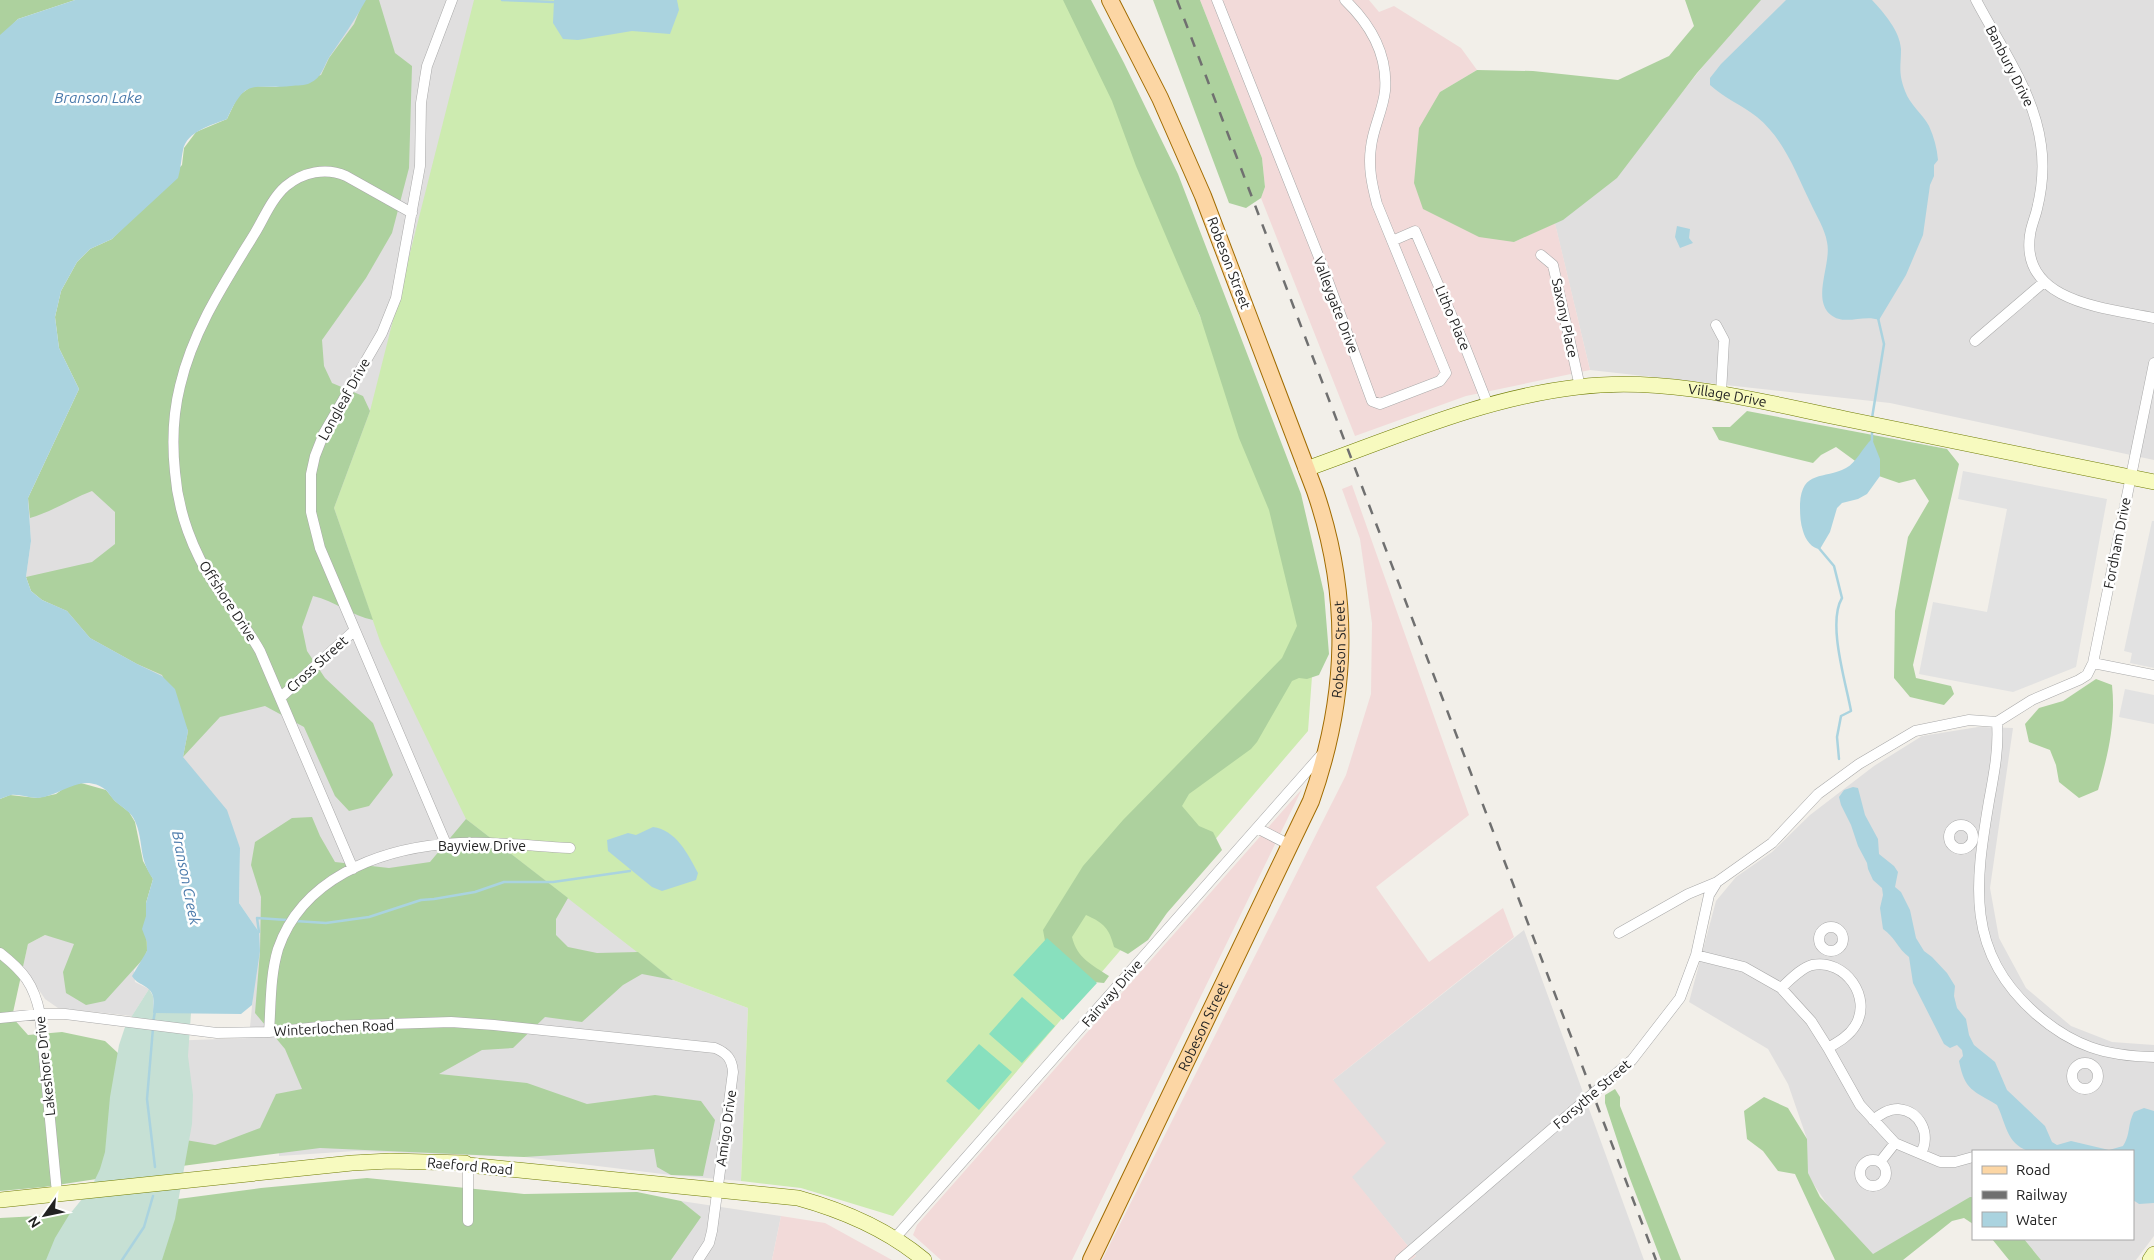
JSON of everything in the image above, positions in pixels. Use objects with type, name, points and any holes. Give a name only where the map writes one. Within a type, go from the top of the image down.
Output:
[{"type":"main road","name":"Robeson Street","points":[[1091,1260],[1311,801],[1328,748],[1340,675],[1340,613],[1337,582],[1329,539],[1316,492],[1203,196],[1160,98],[1110,0]]},
{"type":"main road","name":"Village Drive","points":[[1306,469],[1450,416],[1488,405],[1536,394],[1580,387],[1642,384],[1721,393],[2154,482]]},
{"type":"main road","name":"Raeford Road","points":[[0,1200],[352,1163],[434,1161],[465,1163],[468,1165],[798,1198],[852,1216],[895,1238],[924,1260]]},
{"type":"main road","points":[[2150,1260],[2154,1254]]},
{"type":"street","name":"Longleaf Drive","points":[[446,844],[320,548],[314,530],[310,502],[311,474],[324,433],[390,316],[404,261],[420,166],[421,103],[426,72],[452,0]]},
{"type":"street","name":"Valleygate Drive","points":[[1217,0],[1324,270],[1372,401],[1380,404],[1440,381],[1446,373],[1376,204],[1370,180],[1371,147],[1384,93],[1384,69],[1379,48],[1370,29],[1360,14],[1345,0]]},
{"type":"street","name":"Banbury Drive","points":[[1976,0],[2025,90],[2038,126],[2042,173],[2040,192],[2029,236],[2029,246],[2034,267],[2044,282],[2057,293],[2072,300],[2154,318]]},
{"type":"street","name":"Offshore Drive","points":[[353,869],[260,651],[251,634],[214,584],[187,528],[177,491],[173,448],[175,410],[180,386],[196,338],[206,316],[275,199],[288,185],[310,173],[334,172],[346,176],[412,213]]},
{"type":"street","name":"Litho Place","points":[[1392,241],[1415,231],[1488,405]]},
{"type":"street","name":"Saxony Place","points":[[1541,255],[1553,265],[1580,387]]},
{"type":"street","points":[[1975,341],[2044,282]]},
{"type":"street","points":[[1716,325],[1724,340],[1721,393]]},
{"type":"street","name":"Fordham Drive","points":[[2093,663],[2154,363]]},
{"type":"street","name":"Cross Street","points":[[280,698],[355,630]]},
{"type":"street","points":[[1619,934],[1688,894],[1717,882],[1772,843],[1818,794],[1859,764],[1915,731],[1969,720],[1997,722],[2032,700],[2079,680],[2087,675],[2093,663],[2154,675]]},
{"type":"street","points":[[1997,722],[1999,745],[1978,840],[1979,912],[1992,958],[2019,999],[2065,1036],[2093,1050],[2131,1057],[2154,1057]]},
{"type":"street","name":"Fairway Drive","points":[[895,1238],[1328,748]]},
{"type":"street","points":[[1257,828],[1290,845]]},
{"type":"street","name":"Bayview Drive","points":[[270,1032],[272,978],[279,948],[297,912],[311,895],[326,883],[353,869],[396,853],[446,844],[473,843],[570,848]]},
{"type":"street","name":"Forsythe Street","points":[[1405,1258],[1632,1060],[1680,998],[1696,955],[1709,895],[1717,882]]},
{"type":"street","points":[[1826,965],[1828,951]]},
{"type":"street","name":"Lakeshore Drive","points":[[0,953],[24,974],[36,996],[40,1014],[57,1193]]},
{"type":"street","points":[[1696,955],[1744,967],[1782,988],[1798,1004],[1828,1048],[1860,1105],[1895,1143],[1940,1162],[1956,1162],[1972,1157]]},
{"type":"street","points":[[1782,988],[1798,973],[1810,966],[1826,965],[1844,972],[1854,982],[1860,999],[1861,1013],[1855,1027],[1845,1037],[1828,1048]]},
{"type":"street","name":"Winterlochen Road","points":[[0,1018],[40,1014],[65,1014],[216,1033],[270,1032],[329,1026],[451,1022],[668,1044]]},
{"type":"street","name":"Amigo Drive","points":[[668,1044],[715,1048],[722,1051],[731,1060],[733,1072],[711,1237],[698,1260]]},
{"type":"street","points":[[2089,1064],[2093,1050]]},
{"type":"street","points":[[1873,1120],[1886,1111],[1898,1109],[1913,1116],[1924,1127],[1927,1137],[1921,1153]]},
{"type":"street","points":[[1880,1162],[1895,1143]]},
{"type":"street","points":[[468,1165],[468,1221]]},
{"type":"shaded area","points":[[364,0],[526,0],[673,980],[748,1008],[741,1181],[671,1175],[524,1157],[356,1151],[279,1156],[279,1152],[201,1159],[168,1137],[166,1041],[249,1038],[259,932],[239,903],[240,848],[192,770],[26,577],[31,541],[28,498]]},
{"type":"shaded area","points":[[1200,0],[1369,0],[1379,12],[1394,6],[1461,48],[1477,70],[1440,92],[1514,242],[1555,223],[1590,370],[1466,396],[1355,436],[1261,198],[1265,187],[1262,158]]},
{"type":"shaded area","points":[[1686,0],[2154,0],[2154,460],[1890,403],[1590,370],[1555,224],[1477,70],[1655,126],[1729,34]]},
{"type":"shaded area","points":[[1963,471],[2107,499],[2076,667],[2013,692],[1919,674],[1933,602],[1987,612],[2007,509],[1958,499]]},
{"type":"shaded area","points":[[1352,485],[1469,815],[1376,887],[1429,962],[1503,908],[1514,937],[1333,1080],[1386,1143],[1352,1177],[1416,1256],[1411,1260],[1102,1260],[1346,775],[1371,694],[1372,623],[1360,539],[1342,489]]},
{"type":"shaded area","points":[[2152,521],[2154,521],[2154,668],[2130,663],[2132,653],[2124,651]]},
{"type":"shaded area","points":[[2125,689],[2154,695],[2154,724],[2119,717]]},
{"type":"shaded area","points":[[1978,727],[2013,728],[1990,888],[1999,938],[2026,988],[2071,1026],[2112,1042],[2154,1045],[2154,1236],[2136,1260],[2041,1260],[2025,1240],[2134,1240],[2134,1150],[1972,1150],[1972,1198],[1867,1260],[1864,1260],[1789,1147],[1807,1139],[1788,1084],[1768,1049],[1689,1002],[1716,901],[1736,877],[1772,852],[1810,815],[1874,766],[1922,736]]},
{"type":"shaded area","points":[[1302,789],[1072,1260],[941,1260],[913,1235],[917,1225]]},
{"type":"shaded area","points":[[1524,930],[1644,1260],[1411,1260],[1416,1256],[1351,1177],[1333,1080]]},
{"type":"shaded area","points":[[45,935],[144,958],[134,970],[135,982],[149,989],[132,1016],[58,1008],[45,999],[23,966],[28,944]]},
{"type":"shaded area","points":[[681,1201],[781,1216],[772,1260],[554,1260]]},
{"type":"shaded area","points":[[781,1216],[825,1223],[892,1260],[772,1260]]},
{"type":"green space","points":[[0,0],[75,0],[18,19],[0,38]]},
{"type":"green space","points":[[364,0],[379,0],[395,53],[412,66],[409,168],[392,233],[366,278],[322,340],[324,366],[332,383],[363,396],[370,411],[334,508],[373,620],[313,596],[302,627],[307,651],[325,678],[373,723],[393,775],[369,806],[349,811],[335,796],[304,727],[265,706],[220,717],[183,757],[188,731],[162,675],[137,664],[90,638],[67,611],[42,600],[31,591],[26,577],[92,562],[115,544],[115,512],[92,491],[30,518],[28,498],[79,389],[59,348],[55,317],[61,291],[77,262],[90,249],[112,239],[182,165],[184,148],[196,132],[227,119],[238,96],[252,86],[276,87],[321,75],[329,58],[354,24]]},
{"type":"green space","points":[[474,0],[1073,0],[1317,608],[1308,731],[893,1216],[801,1188],[741,1181],[748,1008],[673,980],[466,819],[381,644],[334,508],[370,411]]},
{"type":"green space","points":[[1063,0],[1091,0],[1178,174],[1301,494],[1324,593],[1329,654],[1319,675],[1292,681],[1257,742],[1251,749],[1189,794],[1182,806],[1199,826],[1213,832],[1222,850],[1167,913],[1148,940],[1128,954],[1114,947],[1105,927],[1086,915],[1072,937],[1081,956],[1109,976],[1104,983],[1083,981],[1047,952],[1043,930],[1083,866],[1123,820],[1282,658],[1297,626],[1269,510],[1239,438],[1200,316],[1136,166],[1112,101]]},
{"type":"green space","points":[[1153,0],[1200,0],[1262,158],[1265,187],[1261,198],[1246,208],[1229,203]]},
{"type":"green space","points":[[1685,0],[1761,0],[1697,73],[1617,178],[1563,220],[1514,242],[1479,237],[1423,209],[1414,183],[1419,128],[1440,92],[1477,70],[1533,71],[1618,80],[1669,56],[1694,26]]},
{"type":"green space","points":[[1747,411],[1947,449],[1959,464],[1913,665],[1916,678],[1951,686],[1954,694],[1944,705],[1910,697],[1894,678],[1895,611],[1908,537],[1929,501],[1915,479],[1899,483],[1873,474],[1836,447],[1821,455],[1813,463],[1719,440],[1712,427],[1730,427]]},
{"type":"green space","points":[[2096,679],[2112,685],[2112,725],[2098,790],[2079,798],[2059,782],[2056,765],[2050,750],[2029,742],[2025,724],[2039,708],[2063,701]]},
{"type":"green space","points":[[81,783],[106,790],[115,801],[129,812],[135,822],[143,861],[153,879],[146,903],[147,951],[144,958],[105,1001],[86,1005],[66,993],[63,972],[74,944],[45,935],[28,944],[12,1017],[28,1035],[62,1032],[105,1041],[132,1066],[168,1137],[215,1145],[260,1128],[276,1094],[302,1089],[285,1049],[255,1013],[260,951],[261,897],[251,865],[255,842],[292,818],[312,817],[320,836],[335,862],[389,868],[430,862],[466,819],[568,898],[556,919],[556,935],[568,947],[597,953],[638,952],[673,980],[642,974],[623,985],[582,1022],[545,1017],[513,1048],[482,1050],[439,1074],[527,1083],[587,1104],[655,1095],[701,1101],[715,1120],[703,1176],[671,1175],[657,1167],[654,1149],[524,1157],[320,1148],[44,1187],[0,1191],[0,799],[10,795],[37,798],[56,794],[67,786]]},
{"type":"green space","points":[[1047,938],[1097,983],[1063,1020],[1013,975]]},
{"type":"green space","points":[[149,989],[153,996],[153,1013],[191,1013],[188,1056],[193,1095],[192,1124],[175,1219],[162,1260],[46,1260],[55,1238],[69,1215],[91,1188],[100,1169],[105,1152],[110,1097],[119,1045],[125,1027]]},
{"type":"green space","points":[[1022,997],[1055,1026],[1022,1063],[989,1034]]},
{"type":"green space","points":[[979,1044],[1012,1072],[979,1110],[946,1081]]},
{"type":"green space","points":[[1615,1089],[1620,1097],[1620,1106],[1681,1260],[1661,1260],[1629,1176],[1605,1103],[1605,1095]]},
{"type":"green space","points":[[1764,1097],[1788,1108],[1807,1139],[1808,1173],[1820,1197],[1873,1254],[1970,1197],[1972,1197],[1972,1223],[1964,1218],[1952,1221],[1903,1260],[1835,1260],[1795,1174],[1778,1171],[1763,1151],[1747,1139],[1744,1111]]},
{"type":"green space","points":[[367,1178],[524,1194],[637,1192],[681,1201],[701,1217],[671,1260],[0,1260],[0,1218],[57,1215],[261,1188]]},
{"type":"green space","points":[[1993,1240],[2025,1240],[2041,1260],[2009,1260]]},
{"type":"water","name":"Branson Lake","points":[[75,0],[366,0],[314,81],[306,85],[258,87],[245,91],[234,105],[227,119],[195,133],[185,143],[178,178],[112,239],[90,249],[77,262],[61,291],[55,317],[59,348],[79,389],[28,498],[31,541],[26,577],[31,591],[42,600],[67,611],[90,638],[162,676],[175,689],[188,731],[183,757],[227,810],[240,848],[239,903],[259,932],[260,951],[252,1005],[241,1014],[153,1013],[151,992],[132,976],[147,951],[147,942],[142,929],[146,916],[146,903],[153,879],[145,864],[135,821],[106,790],[88,783],[72,786],[38,798],[10,795],[0,799],[0,35],[18,19]]},
{"type":"water","points":[[554,0],[677,0],[679,10],[670,34],[632,31],[578,40],[563,39],[553,23]]},
{"type":"water","points":[[1786,0],[1872,0],[1895,29],[1900,42],[1901,74],[1905,91],[1910,101],[1929,126],[1934,138],[1938,160],[1934,165],[1934,176],[1930,185],[1923,235],[1906,275],[1879,320],[1867,318],[1842,320],[1831,315],[1825,308],[1822,291],[1828,251],[1826,237],[1788,157],[1775,136],[1757,117],[1710,85],[1710,78],[1721,64]]},
{"type":"water","points":[[1677,226],[1690,229],[1689,238],[1693,243],[1680,248],[1675,237]]},
{"type":"water","points":[[1872,439],[1880,459],[1880,476],[1867,494],[1858,499],[1842,503],[1837,508],[1830,532],[1820,549],[1817,549],[1809,543],[1802,528],[1800,504],[1805,485],[1815,477],[1838,472],[1850,466]]},
{"type":"water","points":[[1853,787],[1858,788],[1865,815],[1878,839],[1879,854],[1894,866],[1898,872],[1895,887],[1901,892],[1910,910],[1916,938],[1924,951],[1947,973],[1955,986],[1954,996],[1957,1008],[1966,1019],[1969,1035],[1974,1045],[1995,1062],[2007,1090],[2045,1126],[2052,1142],[2057,1145],[2071,1141],[2109,1150],[2026,1150],[2011,1138],[1997,1105],[1971,1089],[1967,1084],[1959,1061],[1963,1056],[1962,1050],[1957,1045],[1950,1048],[1944,1044],[1913,983],[1909,957],[1883,929],[1880,908],[1883,895],[1882,888],[1873,880],[1841,805],[1839,797],[1844,790]]},
{"type":"water","points":[[653,827],[668,833],[680,844],[698,873],[696,880],[662,891],[652,887],[608,851],[607,840],[628,833],[636,835]]},
{"type":"water","points":[[2144,1108],[2154,1111],[2154,1203],[2139,1204],[2134,1201],[2134,1150],[2109,1150],[2123,1146],[2134,1112]]},
{"type":"waterway","points":[[502,0],[553,2]]},
{"type":"waterway","points":[[1872,418],[1884,344],[1878,318]]},
{"type":"waterway","points":[[1872,429],[1872,441]]},
{"type":"waterway","points":[[1818,547],[1834,566],[1842,598],[1836,622],[1837,637],[1851,711],[1841,716],[1837,737],[1839,759]]},
{"type":"waterway","points":[[295,921],[326,923],[369,917],[421,900],[475,892],[504,882],[553,882],[630,871]]},
{"type":"waterway","points":[[259,932],[257,918],[287,920]]},
{"type":"waterway","name":"Branson Creek","points":[[153,1023],[155,1011]]},
{"type":"waterway","name":"Branson Creek","points":[[153,1028],[147,1099],[155,1167]]},
{"type":"waterway","name":"Branson Creek","points":[[122,1260],[144,1227],[153,1196]]},
{"type":"railway","points":[[1177,0],[1656,1260]]}]
